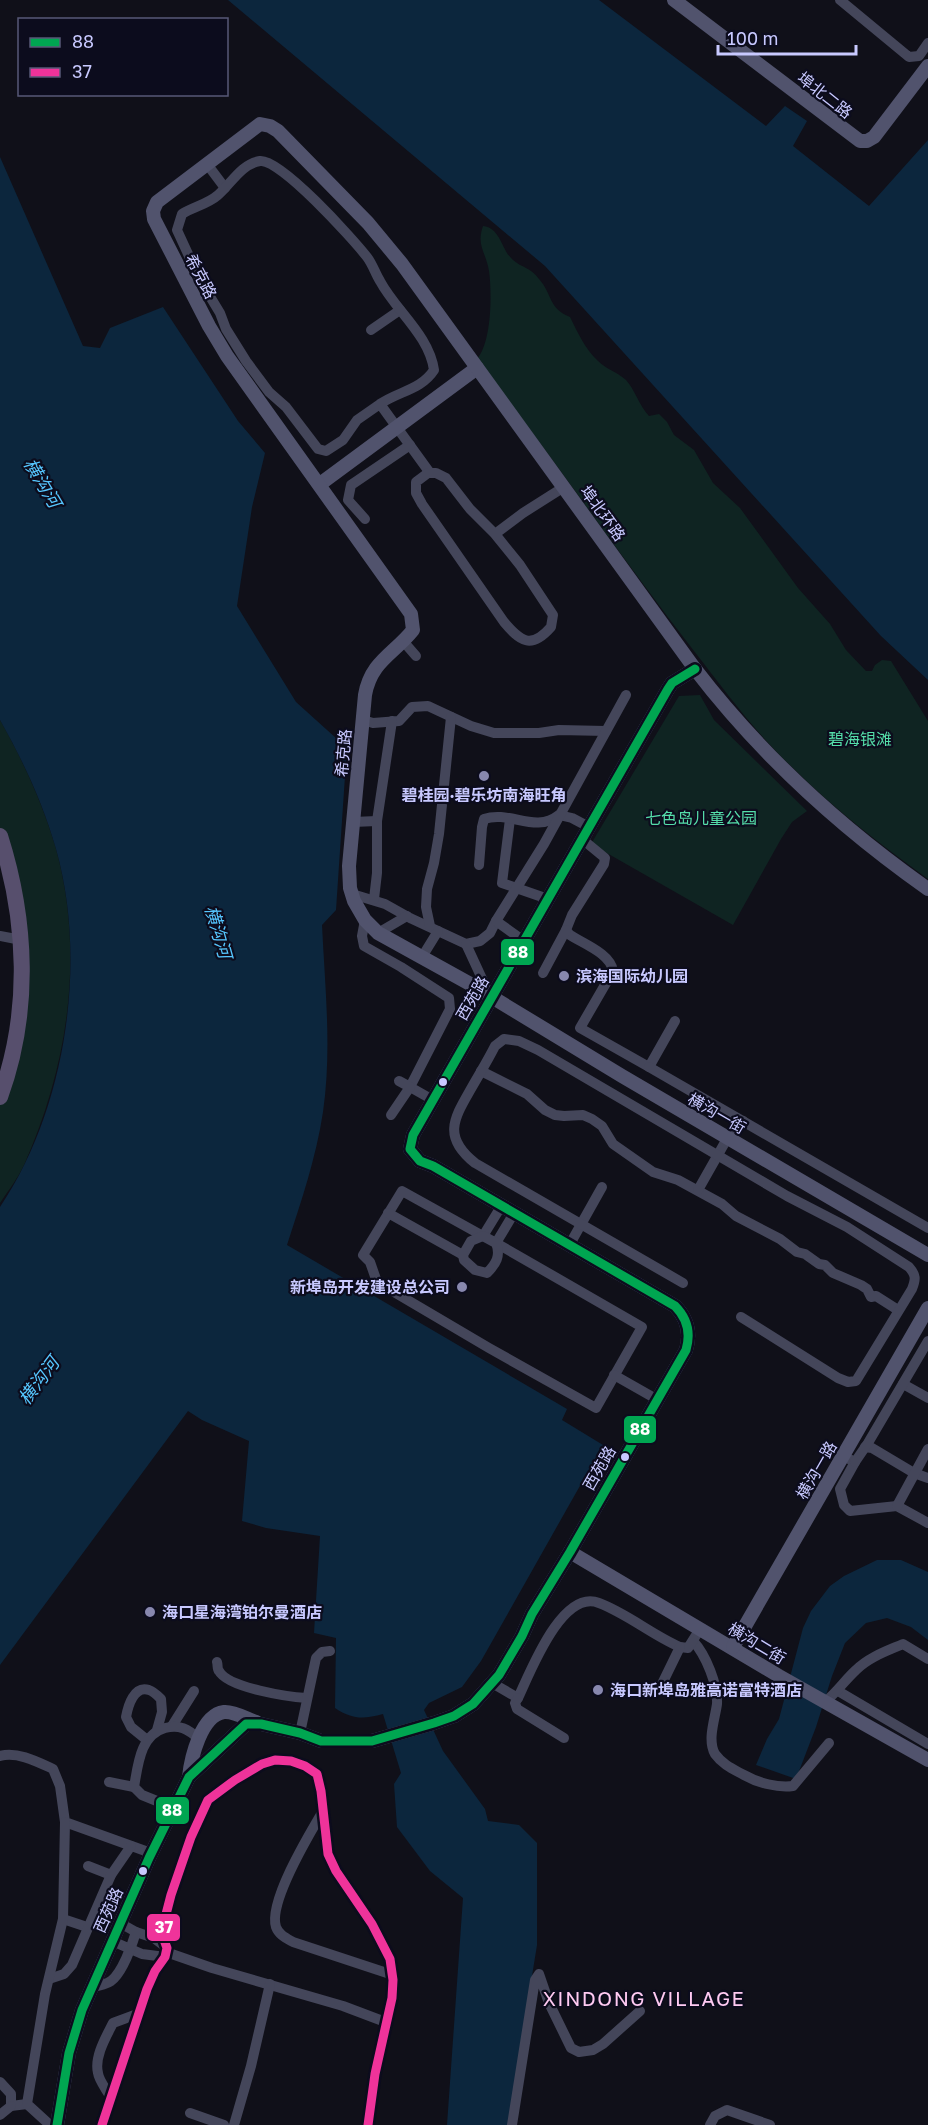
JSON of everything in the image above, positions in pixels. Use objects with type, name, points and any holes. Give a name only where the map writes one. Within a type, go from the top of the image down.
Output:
[{"type":"main road","name":"埠北二路","points":[[674,0],[856,139],[864,141],[874,137],[928,66]]},
{"type":"main road","name":"希克路","points":[[278,131],[260,124],[157,202],[154,206],[154,219],[227,356],[411,614],[413,630],[384,657],[370,677],[365,695],[349,866],[352,894],[359,910],[378,933],[491,998]]},
{"type":"main road","name":"埠北环路","points":[[278,131],[385,243],[695,669],[729,710],[805,791],[866,843],[928,889]]},
{"type":"main road","points":[[320,484],[406,436],[477,368]]},
{"type":"main road","name":"西苑路","points":[[57,2125],[69,2053],[82,2010],[151,1853],[189,1777],[246,1724],[261,1724],[300,1733],[321,1741],[372,1741],[454,1716],[473,1704],[492,1683],[511,1655],[532,1614],[658,1400],[687,1345],[688,1331],[681,1312],[665,1299],[434,1166],[420,1161],[410,1149],[413,1135],[672,682],[695,669]]},
{"type":"main road","points":[[0,836],[17,904],[22,960],[17,1027],[10,1064],[0,1097]]},
{"type":"main road","points":[[0,853],[11,900],[8,938],[17,963],[14,1020],[0,1082]]},
{"type":"main road","name":"横沟一街","points":[[491,998],[928,1255]]},
{"type":"main road","name":"横沟一路","points":[[733,1647],[849,1459],[928,1308]]},
{"type":"main road","name":"横沟二街","points":[[570,1552],[697,1635],[733,1647],[779,1676],[911,1742],[928,1760]]},
{"type":"main road","points":[[189,1777],[190,1759],[205,1725],[215,1715],[225,1712],[261,1724]]},
{"type":"street","points":[[840,0],[909,57],[919,56],[928,43]]},
{"type":"street","points":[[261,161],[271,162],[308,194],[366,256],[400,310],[429,349],[434,370],[428,380],[408,391],[388,398],[357,420],[343,440],[326,451],[318,449],[286,407],[269,392],[226,329],[177,230],[182,214],[209,201],[248,165],[261,161]]},
{"type":"street","points":[[207,164],[225,188]]},
{"type":"street","points":[[371,330],[400,310]]},
{"type":"street","points":[[380,404],[406,436],[430,473]]},
{"type":"street","points":[[365,519],[348,500],[351,485],[406,436]]},
{"type":"street","points":[[430,473],[446,478],[470,509],[495,534],[530,579],[553,615],[551,627],[535,641],[525,641],[504,622],[422,504],[416,493],[416,482],[430,473]]},
{"type":"street","points":[[495,534],[564,487]]},
{"type":"street","points":[[403,641],[416,656]]},
{"type":"street","points":[[466,944],[480,941],[490,933],[626,695]]},
{"type":"street","points":[[363,720],[373,723],[399,721],[412,707],[428,705],[451,717],[494,733],[539,733],[559,730],[606,731]]},
{"type":"street","points":[[422,957],[434,928],[426,908],[439,834],[451,717]]},
{"type":"street","points":[[374,899],[377,873],[377,821],[392,721]]},
{"type":"street","points":[[479,865],[482,827],[484,819],[490,817],[545,824],[559,815],[572,818],[605,858],[604,864],[572,915],[543,973]]},
{"type":"street","points":[[510,819],[502,883],[548,899]]},
{"type":"street","points":[[353,822],[377,821]]},
{"type":"street","points":[[352,894],[374,899],[466,944],[491,998]]},
{"type":"street","points":[[378,933],[407,916]]},
{"type":"street","points":[[366,920],[362,936],[364,946],[449,998],[450,1009],[410,1087],[391,1115]]},
{"type":"street","points":[[496,921],[525,941]]},
{"type":"street","points":[[566,930],[570,935],[607,958],[612,964],[613,971],[580,1028],[928,1228]]},
{"type":"street","points":[[649,1067],[675,1021]]},
{"type":"street","points":[[684,1283],[475,1163],[460,1149],[454,1132],[456,1115],[495,1046],[504,1039],[519,1041],[538,1050],[787,1196],[847,1227],[915,1273],[915,1280],[856,1381],[848,1382],[825,1370],[741,1317]]},
{"type":"street","points":[[482,1071],[527,1094],[545,1110],[555,1115],[583,1115],[592,1119],[602,1126],[613,1144],[652,1172],[678,1180],[698,1190],[722,1204],[736,1216],[780,1239],[819,1264],[825,1265],[833,1273],[861,1285],[867,1289],[871,1297],[876,1296],[898,1310]]},
{"type":"street","points":[[399,1081],[434,1100]]},
{"type":"street","points":[[698,1190],[728,1137],[743,1121]]},
{"type":"street","points":[[570,1244],[602,1187]]},
{"type":"street","points":[[402,1191],[483,1236],[642,1327],[596,1408],[377,1282],[369,1262],[363,1255],[402,1191]]},
{"type":"street","points":[[463,1255],[471,1241],[483,1236],[501,1205]]},
{"type":"street","points":[[388,1213],[463,1255],[464,1260],[475,1270],[487,1273],[498,1259],[496,1243],[514,1213]]},
{"type":"street","points":[[928,1341],[865,1447],[849,1459],[840,1489],[844,1505],[850,1511],[897,1506],[928,1523]]},
{"type":"street","points":[[614,1375],[658,1400]]},
{"type":"street","points":[[903,1384],[928,1398]]},
{"type":"street","points":[[865,1447],[872,1448],[914,1473],[928,1478]]},
{"type":"street","points":[[897,1506],[928,1449]]},
{"type":"street","points":[[564,1738],[517,1709],[515,1703],[553,1630],[564,1615],[580,1603],[596,1601],[680,1647],[687,1648],[697,1635]]},
{"type":"street","points":[[697,1635],[715,1681],[717,1703],[713,1748],[722,1763],[756,1781],[784,1787],[793,1786],[830,1743]]},
{"type":"street","points":[[826,1701],[857,1669],[879,1654],[903,1644],[928,1659]]},
{"type":"street","points":[[660,1688],[680,1647]]},
{"type":"street","points":[[300,1733],[316,1658],[322,1652],[330,1652]]},
{"type":"street","points":[[217,1662],[219,1672],[243,1685],[290,1697],[307,1698]]},
{"type":"street","points":[[492,1683],[518,1698]]},
{"type":"street","points":[[134,1786],[141,1754],[147,1740],[157,1730],[162,1712],[161,1699],[149,1690],[142,1690],[132,1697],[126,1717],[131,1727],[147,1740]]},
{"type":"street","points":[[172,1726],[194,1691]]},
{"type":"street","points":[[838,1691],[911,1742],[928,1744]]},
{"type":"street","points":[[157,1730],[179,1726],[199,1738]]},
{"type":"street","points":[[0,1756],[4,1754],[28,1758],[53,1769],[60,1786],[65,1822],[63,1919],[49,1979],[27,2104]]},
{"type":"street","points":[[102,2125],[155,1971],[166,1953],[164,1922],[171,1895],[191,1837],[208,1800],[235,1780],[262,1764],[275,1760],[291,1761],[317,1774],[328,1854],[336,1871],[361,1905],[390,1959],[393,1975],[392,1998],[375,2074],[368,2125]]},
{"type":"street","points":[[109,1782],[134,1786],[142,1795],[174,1808]]},
{"type":"street","points":[[323,1811],[301,1847],[280,1897],[275,1923],[277,1930],[282,1936],[294,1942],[393,1975]]},
{"type":"street","points":[[65,1822],[151,1853]]},
{"type":"street","points":[[49,1979],[64,1974],[72,1965],[111,1875],[131,1846]]},
{"type":"street","points":[[88,1866],[111,1875]]},
{"type":"street","points":[[63,1919],[87,1927]]},
{"type":"street","points":[[120,1923],[154,1938],[166,1953]]},
{"type":"street","points":[[92,1987],[103,1985],[116,1976],[136,1932]]},
{"type":"street","points":[[112,1941],[149,1956],[166,1953],[270,1984],[343,2006],[388,2024]]},
{"type":"street","points":[[512,2125],[535,1980],[539,1974],[549,2003],[571,2048],[579,2052],[593,2050],[603,2044],[640,2011]]},
{"type":"street","points":[[234,2125],[251,2066],[270,1984]]},
{"type":"street","points":[[111,2098],[98,2074],[97,2063],[104,2042],[113,2023],[140,2013]]},
{"type":"street","points":[[0,2082],[11,2094],[11,2106],[1,2118]]},
{"type":"street","points":[[11,2106],[27,2104],[50,2125]]},
{"type":"street","points":[[710,2125],[715,2116],[727,2110],[770,2125]]},
{"type":"street","points":[[190,2113],[224,2125]]},
{"type":"green space","name":"碧海银滩","points":[[483,226],[494,231],[513,260],[536,275],[558,310],[570,317],[582,341],[593,356],[626,380],[649,416],[659,414],[667,422],[674,435],[694,450],[713,483],[740,508],[798,588],[830,624],[846,650],[866,671],[872,671],[875,665],[882,660],[891,661],[928,721],[928,879],[840,811],[778,753],[753,725],[666,615],[477,359],[486,341],[490,304],[488,264],[481,244]]},
{"type":"green space","name":"七色岛儿童公园","points":[[700,695],[714,720],[807,811],[792,822],[733,925],[591,844],[679,696]]},
{"type":"green space","points":[[0,720],[32,783],[56,849],[65,889],[70,969],[67,1010],[52,1089],[24,1165],[0,1203],[0,1089],[22,960],[0,841]]},
{"type":"water","points":[[228,0],[599,0],[766,126],[785,106],[807,121],[793,146],[869,206],[928,140],[928,680],[881,636],[545,266]]},
{"type":"water","name":"横沟河","points":[[0,157],[83,346],[100,348],[110,328],[163,307],[238,421],[265,453],[252,507],[237,606],[296,702],[337,739],[346,761],[336,910],[322,925],[326,995],[326,1089],[312,1163],[287,1245],[567,1409],[562,1420],[603,1445],[481,1661],[462,1687],[429,1703],[424,1710],[443,1751],[485,1809],[488,1821],[519,1825],[537,1843],[537,1945],[508,2125],[447,2125],[463,1898],[430,1871],[397,1827],[394,1784],[401,1773],[383,1714],[359,1717],[347,1715],[335,1708],[336,1638],[314,1633],[320,1536],[266,1528],[242,1521],[249,1441],[202,1420],[188,1411],[0,1665],[0,1207],[23,1168],[41,1126],[55,1080],[65,1034],[70,986],[70,939],[65,893],[51,832],[32,783],[0,720]]},
{"type":"water","points":[[877,1560],[901,1560],[928,1572],[928,1640],[911,1627],[887,1618],[866,1623],[845,1643],[796,1779],[756,1765],[779,1719],[803,1628],[811,1611],[830,1586],[844,1576]]},
{"type":"transit line","name":"88","points":[[57,2125],[69,2053],[82,2010],[149,1858],[189,1777],[246,1724],[261,1724],[300,1733],[321,1741],[372,1741],[454,1716],[473,1704],[499,1675],[532,1614],[686,1350],[687,1326],[675,1306],[433,1166],[420,1161],[410,1149],[413,1135],[668,689],[672,683],[695,669]]},
{"type":"transit line","name":"37","points":[[102,2125],[147,1989],[155,1971],[165,1957],[167,1948],[163,1937],[164,1922],[171,1895],[191,1837],[208,1800],[235,1780],[262,1764],[275,1760],[291,1761],[317,1774],[328,1854],[336,1871],[372,1924],[390,1959],[393,1980],[392,1998],[375,2074],[368,2125]]},
{"type":"place","name":"碧桂园·碧乐坊南海旺角","points":[[484,776]]},
{"type":"place","name":"滨海国际幼儿园","points":[[564,976]]},
{"type":"place","name":"新埠岛开发建设总公司","points":[[462,1287]]},
{"type":"place","name":"海口星海湾铂尔曼酒店","points":[[150,1612]]},
{"type":"place","name":"海口新埠岛雅高诺富特酒店","points":[[598,1690]]},
{"type":"district","name":"XINDONG VILLAGE","points":[[644,1999]]}]
